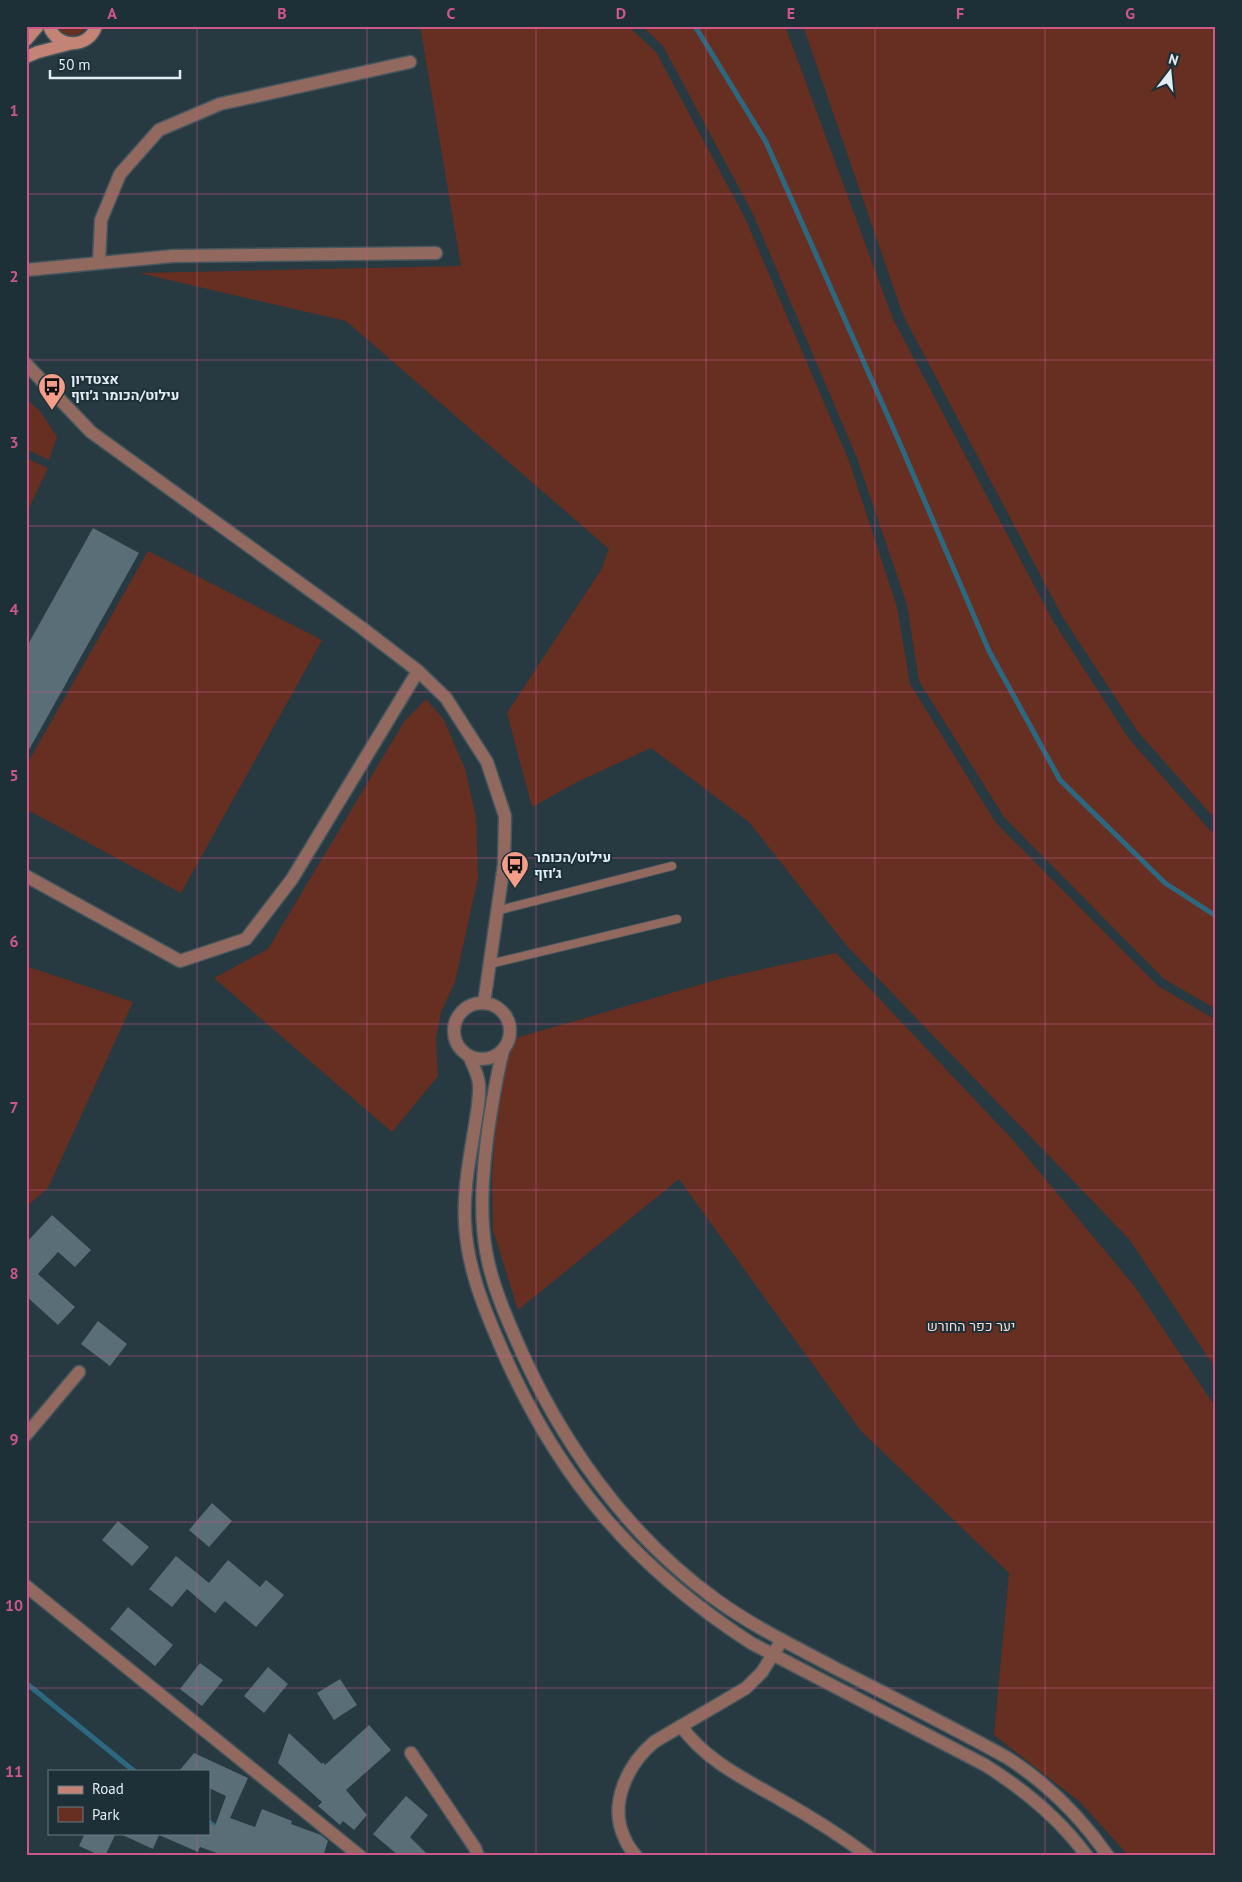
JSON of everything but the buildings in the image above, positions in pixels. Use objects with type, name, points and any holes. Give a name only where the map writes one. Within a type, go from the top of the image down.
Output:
[{"type":"main road","points":[[26,40],[38,26]]},
{"type":"main road","points":[[49,26],[54,36],[60,41],[69,44]]},
{"type":"main road","points":[[26,57],[38,52],[84,42],[99,27]]},
{"type":"street","points":[[99,262],[101,220],[120,174],[159,130],[220,104],[410,62]]},
{"type":"street","points":[[26,270],[173,256],[436,253]]},
{"type":"street","points":[[26,364],[91,432],[362,628],[418,671],[446,698],[487,762],[505,816],[504,864],[484,1003]]},
{"type":"street","points":[[26,876],[180,961],[246,940],[292,879],[418,671]]},
{"type":"street","points":[[1087,1856],[1070,1833],[1050,1813],[1010,1780],[985,1765],[751,1643],[716,1620],[664,1579],[637,1553],[577,1484],[541,1429],[524,1398],[488,1317],[473,1272],[467,1246],[465,1220],[466,1194],[479,1098],[479,1083],[476,1070],[469,1056],[461,1050],[456,1041],[455,1025],[465,1009],[484,1003],[496,1007],[504,1013],[509,1021],[511,1031],[503,1051],[494,1085],[484,1169],[483,1224],[492,1276],[527,1365],[575,1449],[601,1485],[664,1557],[718,1602],[782,1640],[1006,1756],[1050,1789],[1090,1830],[1108,1856]]},
{"type":"street","points":[[469,1056],[486,1059],[503,1051]]},
{"type":"street","points":[[26,1435],[79,1372]]},
{"type":"street","points":[[26,1586],[360,1856]]},
{"type":"street","points":[[636,1856],[625,1840],[619,1821],[620,1801],[623,1784],[642,1752],[654,1742],[746,1688],[762,1672],[782,1640]]},
{"type":"street","points":[[681,1726],[692,1741],[719,1763],[806,1814],[868,1856]]},
{"type":"street","points":[[411,1753],[475,1848],[478,1856]]},
{"type":"lane","points":[[496,911],[672,866]]},
{"type":"lane","points":[[490,964],[677,919]]},
{"type":"green space","points":[[57,26],[87,26],[77,35],[72,36],[64,33]]},
{"type":"green space","points":[[420,26],[628,26],[656,52],[745,218],[849,461],[897,607],[910,684],[996,823],[1158,986],[1216,1020],[1216,1369],[1129,1239],[846,945],[749,822],[651,748],[579,781],[532,807],[507,713],[601,570],[609,549],[346,321],[139,273],[461,266]]},
{"type":"green space","points":[[642,26],[785,26],[893,319],[1053,621],[1129,739],[1216,837],[1216,1009],[1164,979],[1004,817],[919,681],[907,605],[857,458],[753,214],[663,46]]},
{"type":"green space","points":[[803,26],[1216,26],[1216,820],[1138,732],[1062,616],[903,315]]},
{"type":"green space","points":[[26,399],[40,411],[57,437],[49,460],[26,449]]},
{"type":"green space","points":[[26,458],[48,468],[26,514]]},
{"type":"green space","points":[[148,551],[322,640],[181,893],[26,809],[26,766]]},
{"type":"green space","points":[[426,699],[444,720],[465,769],[476,817],[478,878],[455,982],[441,1012],[436,1039],[438,1076],[392,1132],[214,978],[268,949],[404,722]]},
{"type":"green space","name":"יער כפר החורש","points":[[836,953],[1012,1139],[1135,1287],[1216,1408],[1216,1856],[1129,1856],[1080,1802],[994,1735],[1009,1573],[861,1431],[679,1179],[518,1310],[493,1230],[492,1175],[502,1042],[723,978]]},
{"type":"green space","points":[[26,966],[133,1002],[48,1188],[26,1207]]},
{"type":"waterway","points":[[695,26],[766,142],[898,439],[989,651],[1060,780],[1165,883],[1216,916]]},
{"type":"waterway","points":[[26,1683],[133,1770]]},
{"type":"waterway","points":[[210,1823],[218,1829]]},
{"type":"place","name":"אצטדיון עילוט/הכומר ג׳וזף","points":[[52,411]]},
{"type":"place","name":"עילוט/הכומר ג׳וזף","points":[[515,889]]}]
